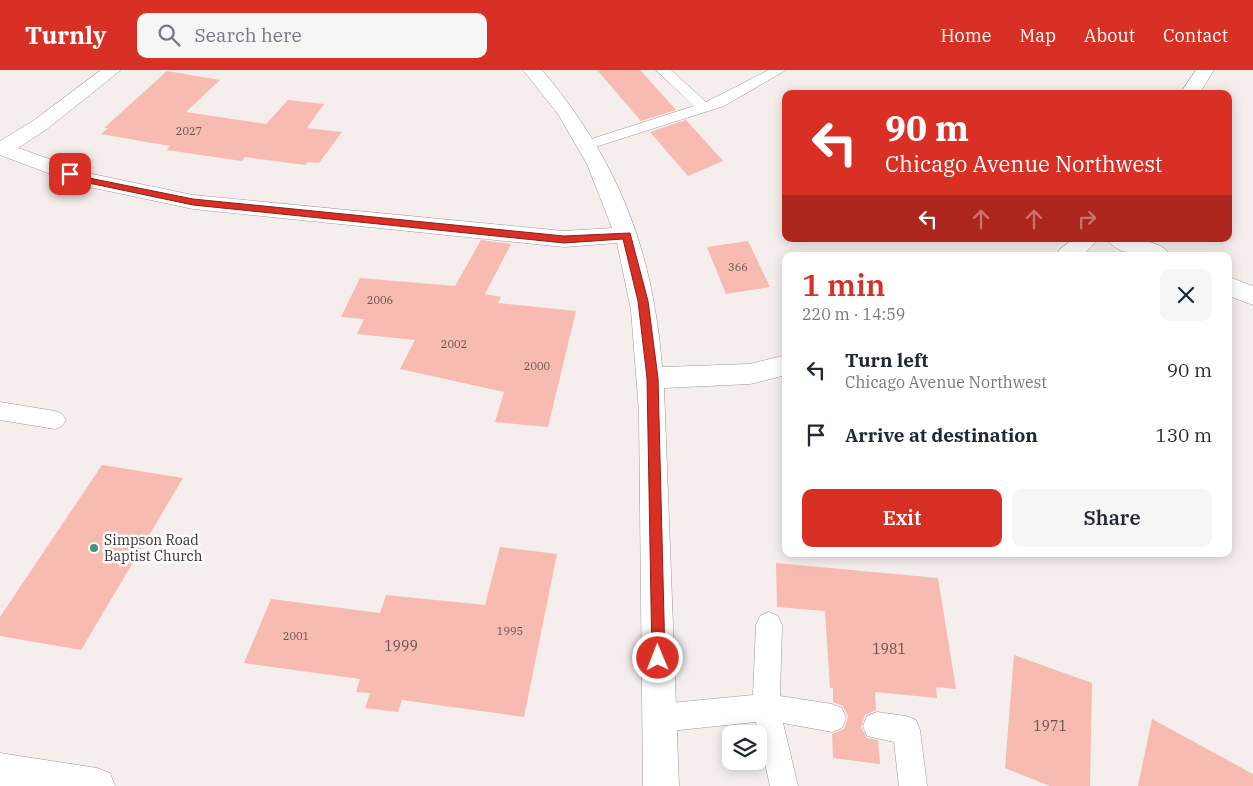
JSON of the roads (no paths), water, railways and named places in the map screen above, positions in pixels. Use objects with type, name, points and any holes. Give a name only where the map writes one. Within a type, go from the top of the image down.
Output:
[{"type":"street","points":[[1,148],[40,125],[112,70]]},
{"type":"street","points":[[532,70],[570,116],[602,170],[627,235],[643,301],[652,378],[661,786]]},
{"type":"street","points":[[1192,90],[1205,70]]},
{"type":"street","points":[[1,148],[87,180],[193,202],[564,239],[627,235]]},
{"type":"street","points":[[1072,252],[1084,242]]},
{"type":"street","points":[[1125,242],[1150,252]]},
{"type":"street","points":[[1232,287],[1253,296]]},
{"type":"street","points":[[652,378],[750,374],[782,366]]},
{"type":"street","points":[[0,771],[97,786]]},
{"type":"lane","points":[[663,70],[703,107]]},
{"type":"lane","points":[[586,145],[719,102],[779,70]]},
{"type":"lane","points":[[0,411],[55,420]]},
{"type":"lane","points":[[769,625],[766,707],[784,786],[789,786]]},
{"type":"lane","points":[[660,718],[766,707],[832,718]]},
{"type":"lane","points":[[877,726],[906,730],[913,786]]},
{"type":"place","name":"Simpson Road Baptist Church","points":[[94,548]]}]
